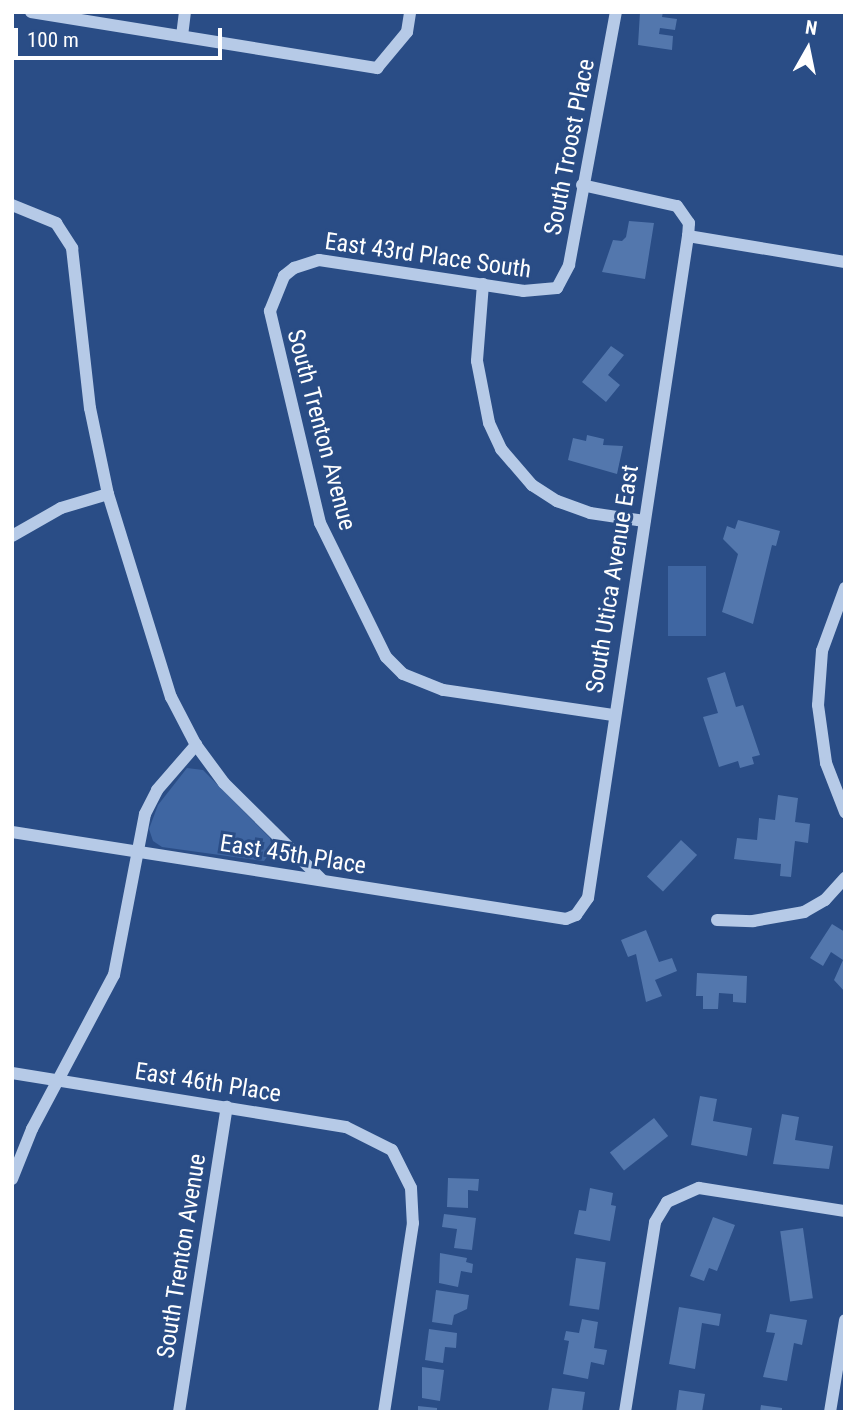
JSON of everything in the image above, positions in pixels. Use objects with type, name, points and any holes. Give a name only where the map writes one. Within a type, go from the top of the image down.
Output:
[{"type":"street","points":[[32,12],[377,68],[407,32],[410,12]]},
{"type":"street","points":[[182,36],[186,12]]},
{"type":"street","name":"South Troost Place","points":[[558,288],[569,265],[616,12]]},
{"type":"street","points":[[582,185],[677,206],[689,222],[688,236],[845,262]]},
{"type":"street","points":[[12,205],[46,216],[56,223],[72,248],[90,408],[108,494],[155,656],[196,745],[224,783],[322,880]]},
{"type":"street","name":"South Utica Avenue East","points":[[566,919],[588,898],[613,715],[688,236]]},
{"type":"street","name":"East 43rd Place South","points":[[294,268],[333,260],[539,293],[558,288]]},
{"type":"street","name":"South Trenton Avenue","points":[[294,268],[272,297],[272,326],[320,523],[376,641],[403,674],[443,690],[613,715]]},
{"type":"street","points":[[483,284],[477,361],[482,396],[501,449],[532,485],[590,513],[644,522]]},
{"type":"street","points":[[12,536],[61,508],[108,494]]},
{"type":"street","points":[[845,589],[822,651],[818,705],[826,763],[845,812]]},
{"type":"street","points":[[12,1178],[32,1129],[61,1080],[114,975],[145,814],[157,790],[196,745]]},
{"type":"street","name":"East 45th Place","points":[[12,831],[566,919]]},
{"type":"street","points":[[717,920],[774,919],[804,912],[825,900],[845,878]]},
{"type":"street","name":"East 46th Place","points":[[12,1073],[346,1127],[393,1150],[411,1188],[413,1223],[384,1412]]},
{"type":"street","name":"South Trenton Avenue","points":[[179,1412],[227,1107]]},
{"type":"street","points":[[625,1412],[655,1222],[674,1197],[699,1188],[845,1211]]},
{"type":"street","points":[[830,1412],[845,1320]]},
{"type":"shaded area","points":[[668,566],[706,566],[706,636],[668,636]]},
{"type":"shaded area","points":[[187,768],[203,770],[270,838],[272,850],[264,861],[162,847],[153,841],[149,829],[158,805]]},
{"type":"building","points":[[640,12],[663,12],[662,17],[677,19],[675,30],[660,28],[659,34],[673,36],[672,50],[638,45]]},
{"type":"building","points":[[629,221],[654,223],[645,279],[602,272],[613,240],[622,241],[626,237]]},
{"type":"building","points":[[611,346],[624,355],[608,375],[620,385],[606,402],[582,382]]},
{"type":"building","points":[[587,435],[604,439],[603,445],[623,446],[617,474],[568,460],[573,438],[586,441]]},
{"type":"building","points":[[738,520],[780,531],[776,546],[772,545],[753,624],[722,612],[738,554],[723,539],[727,526],[735,529]]},
{"type":"building","points":[[725,672],[736,707],[743,705],[760,755],[752,757],[754,764],[740,768],[738,761],[719,767],[703,717],[718,713],[707,678]]},
{"type":"building","points":[[778,795],[798,798],[795,822],[810,824],[808,843],[795,841],[791,877],[780,876],[781,864],[734,859],[737,838],[757,840],[759,818],[775,820]]},
{"type":"building","points":[[681,840],[697,855],[663,892],[647,877]]},
{"type":"building","points":[[832,924],[845,932],[845,992],[834,980],[843,960],[831,952],[823,966],[810,958]]},
{"type":"building","points":[[646,930],[659,962],[672,958],[677,971],[655,980],[662,996],[646,1002],[636,954],[628,957],[621,940]]},
{"type":"building","points":[[697,973],[747,976],[746,1003],[733,1002],[733,994],[719,993],[718,1009],[703,1009],[703,996],[696,996]]},
{"type":"building","points":[[700,1096],[717,1099],[713,1121],[752,1128],[747,1156],[691,1145]]},
{"type":"building","points":[[782,1114],[799,1117],[795,1140],[833,1146],[829,1169],[773,1164]]},
{"type":"building","points":[[654,1118],[668,1136],[624,1171],[610,1152]]},
{"type":"building","points":[[448,1178],[479,1179],[478,1191],[468,1190],[468,1208],[447,1207]]},
{"type":"building","points":[[590,1188],[613,1193],[611,1205],[616,1206],[610,1241],[574,1234],[579,1210],[586,1211]]},
{"type":"building","points":[[444,1214],[476,1218],[472,1250],[454,1248],[457,1229],[442,1227]]},
{"type":"building","points":[[713,1217],[735,1225],[717,1271],[709,1268],[704,1281],[690,1276]]},
{"type":"building","points":[[803,1228],[813,1298],[790,1302],[780,1231]]},
{"type":"building","points":[[440,1253],[467,1258],[466,1262],[473,1264],[472,1273],[461,1271],[458,1287],[439,1283]]},
{"type":"building","points":[[576,1258],[606,1262],[599,1310],[569,1306]]},
{"type":"building","points":[[436,1290],[469,1295],[467,1309],[454,1315],[452,1325],[432,1322]]},
{"type":"building","points":[[679,1307],[721,1314],[719,1326],[702,1323],[695,1369],[669,1364]]},
{"type":"building","points":[[770,1314],[807,1320],[802,1345],[794,1343],[787,1381],[763,1377],[775,1333],[766,1332]]},
{"type":"building","points":[[582,1319],[598,1322],[594,1348],[607,1350],[604,1365],[591,1362],[588,1379],[563,1374],[569,1341],[564,1340],[566,1331],[579,1333]]},
{"type":"building","points":[[429,1329],[457,1333],[456,1348],[445,1347],[443,1363],[425,1360]]},
{"type":"building","points":[[422,1367],[444,1370],[440,1401],[422,1398]]},
{"type":"building","points":[[552,1388],[585,1392],[582,1412],[548,1412]]},
{"type":"building","points":[[679,1390],[705,1394],[702,1412],[676,1412]]},
{"type":"building","points":[[761,1405],[782,1408],[782,1412],[760,1412]]},
{"type":"building","points":[[418,1406],[437,1408],[437,1412],[418,1412]]}]
